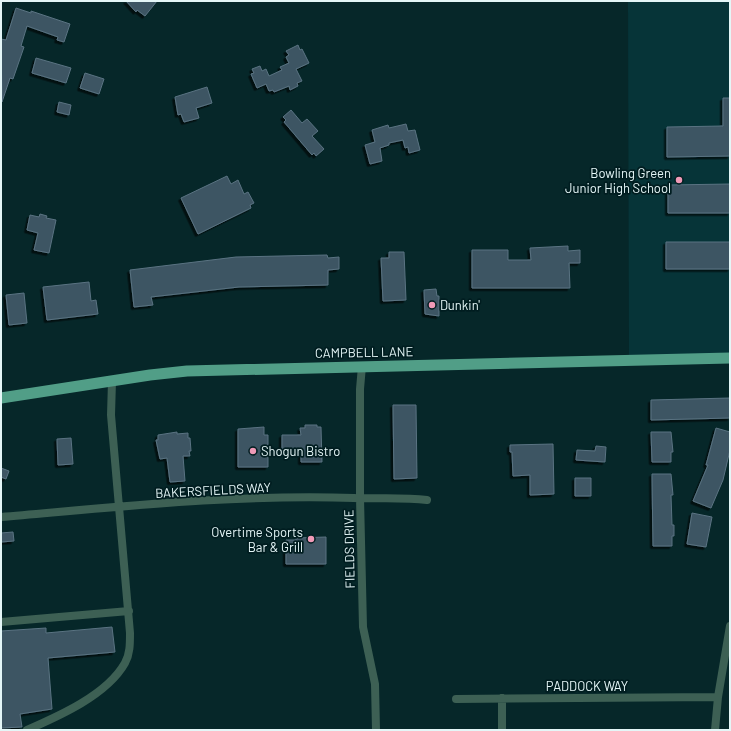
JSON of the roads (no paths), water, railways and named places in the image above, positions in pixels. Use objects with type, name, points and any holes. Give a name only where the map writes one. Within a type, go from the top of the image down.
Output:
[{"type":"main road","name":"CAMPBELL LANE","points":[[1,398],[187,371],[730,358]]},
{"type":"street","name":"FIELDS DRIVE","points":[[362,366],[360,389],[360,498],[363,627],[375,684],[376,730]]},
{"type":"street","points":[[27,730],[76,706],[101,688],[121,670],[130,648],[111,415],[112,381]]},
{"type":"street","name":"BAKERSFIELDS WAY","points":[[1,517],[250,499],[360,498],[427,500]]},
{"type":"street","points":[[1,622],[128,611]]},
{"type":"street","points":[[715,730],[718,697],[730,626]]},
{"type":"street","name":"PADDOCK WAY","points":[[456,699],[718,697]]},
{"type":"street","points":[[502,698],[502,730]]},
{"type":"place","name":"Bowling Green Junior High School","points":[[679,180]]},
{"type":"place","name":"Dunkin'","points":[[432,305]]},
{"type":"place","name":"Shogun Bistro","points":[[253,451]]},
{"type":"place","name":"Overtime Sports Bar & Grill","points":[[311,539]]}]
